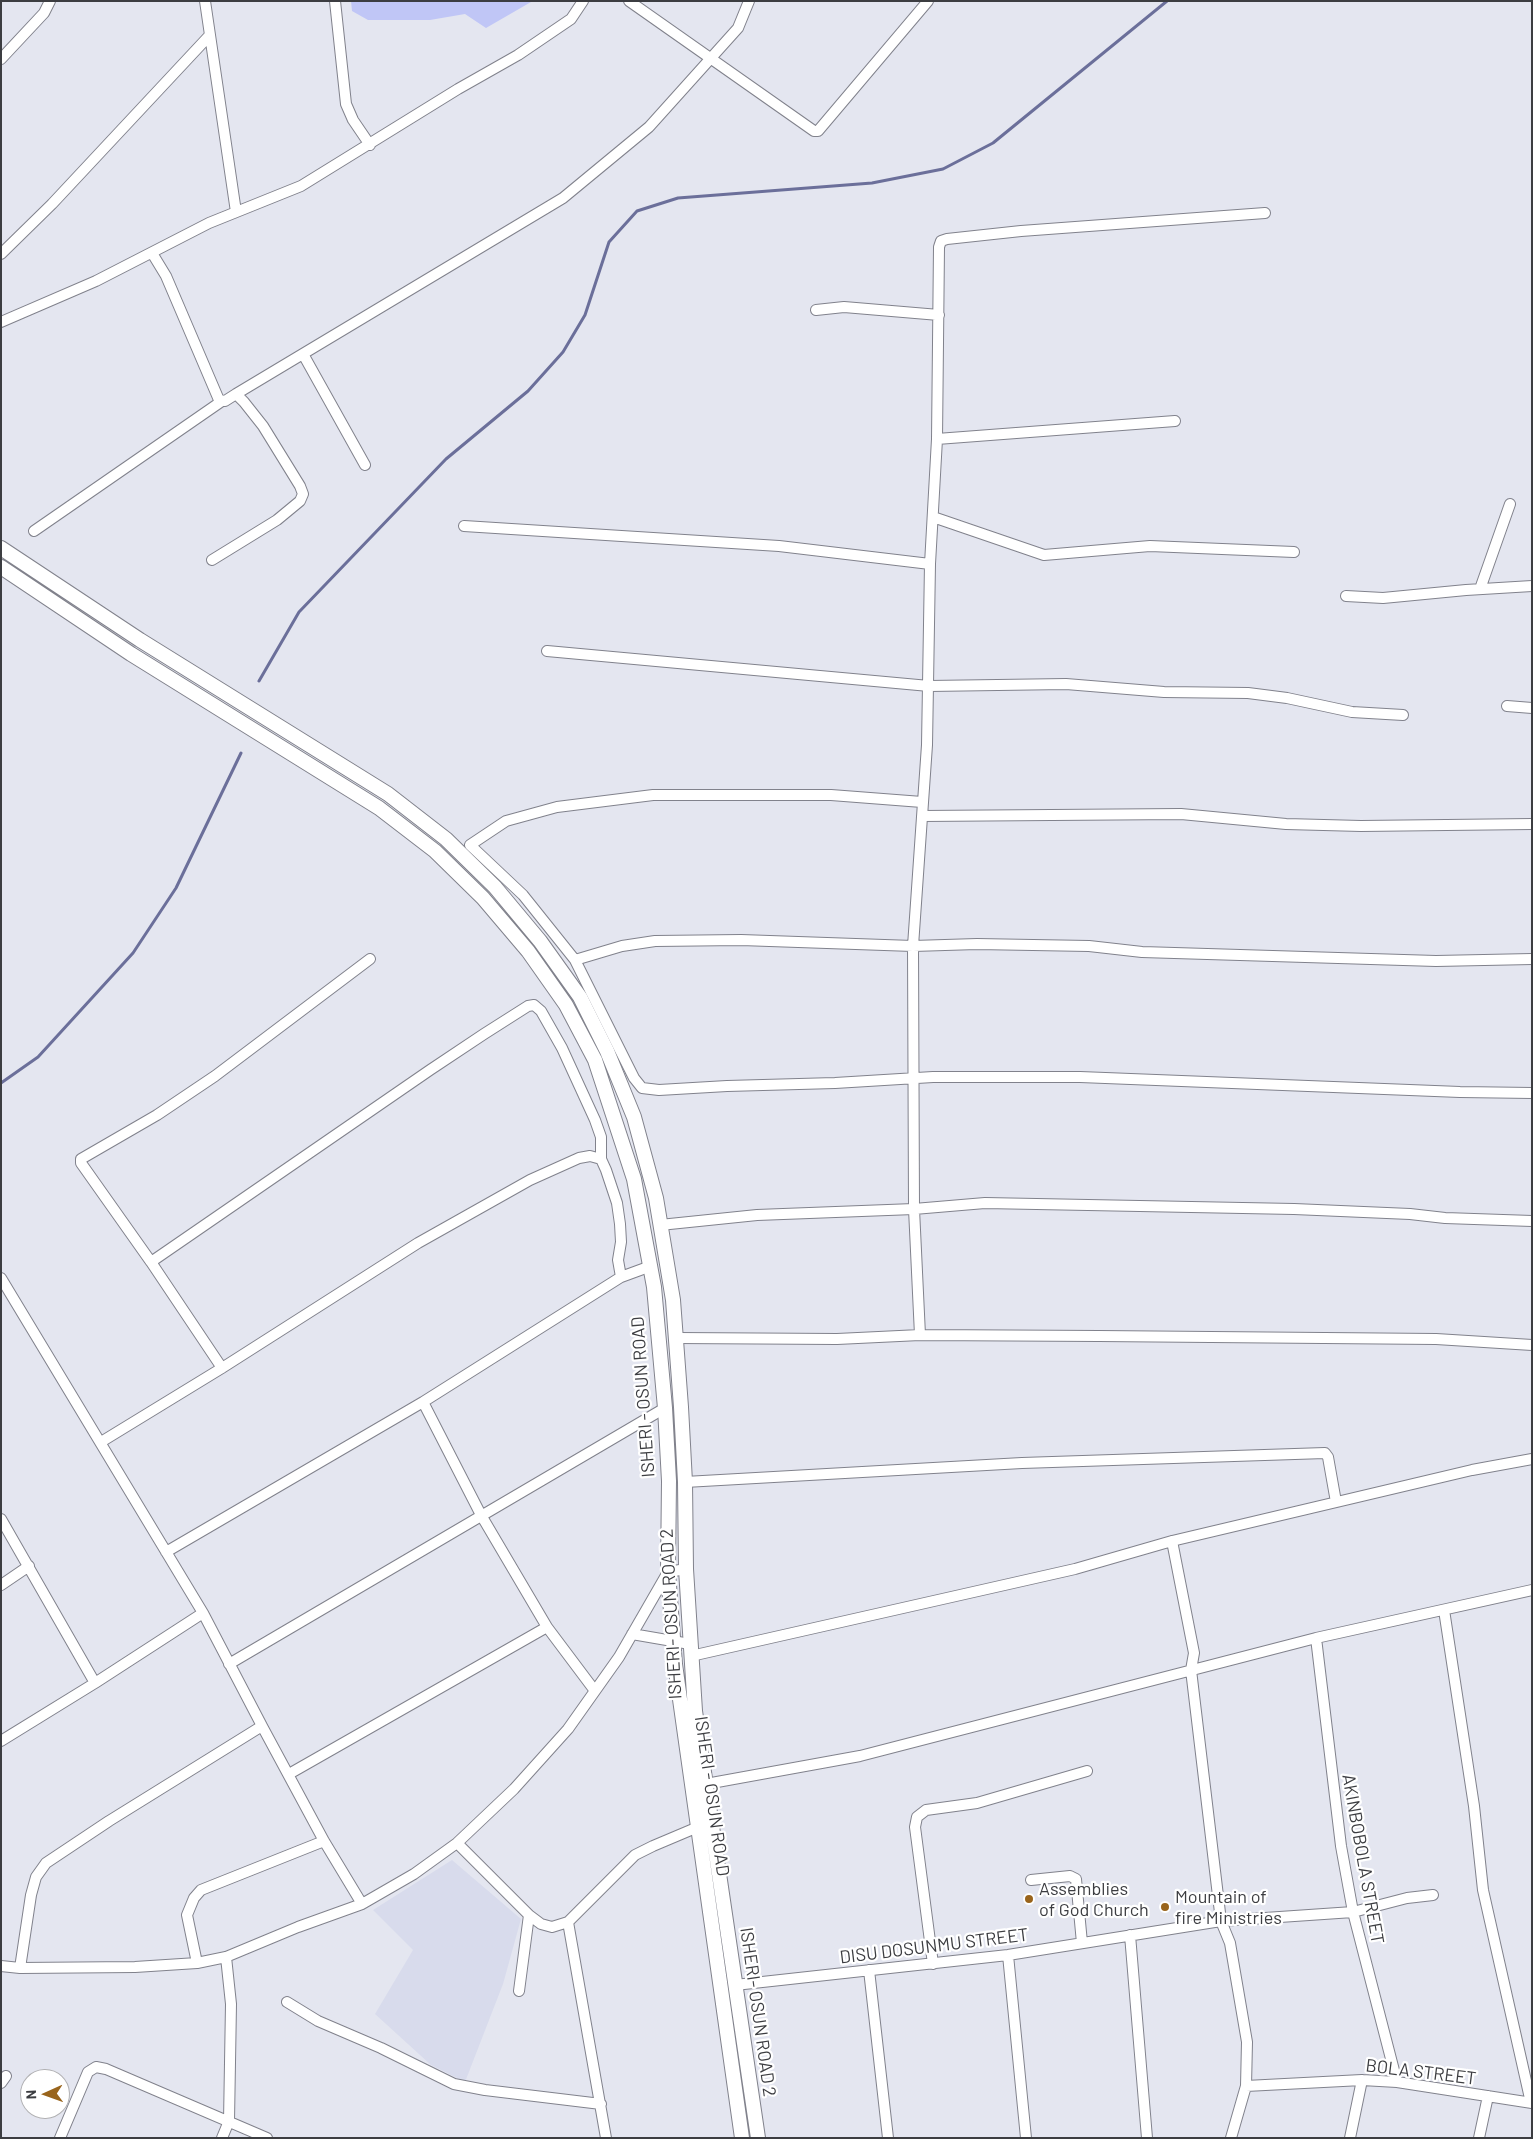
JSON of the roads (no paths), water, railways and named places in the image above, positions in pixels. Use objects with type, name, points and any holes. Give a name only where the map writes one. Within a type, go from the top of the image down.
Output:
[{"type":"main road","name":"ISHERI- OSUN ROAD 2","points":[[1,548],[140,640],[388,794],[446,839],[495,887],[540,941],[580,997],[607,1050],[624,1090],[642,1144],[656,1198],[677,1338],[685,1482],[686,1569],[695,1711],[758,2138]]},
{"type":"main road","name":"ISHERI - OSUN ROAD","points":[[1,567],[131,654],[379,808],[435,851],[483,898],[515,936],[566,1005],[595,1060],[634,1179],[650,1266],[665,1408],[668,1481],[668,1572],[672,1642],[742,2138]]},
{"type":"street","points":[[1,59],[44,13],[50,1]]},
{"type":"street","points":[[205,1],[236,212]]},
{"type":"street","points":[[336,1],[346,104],[353,120],[370,145]]},
{"type":"street","points":[[1,322],[96,281],[209,223],[301,186],[518,54],[571,19],[583,1]]},
{"type":"street","points":[[628,1],[814,131],[818,131],[928,1]]},
{"type":"street","points":[[34,531],[222,401],[563,198],[650,127],[712,60],[738,28],[749,1]]},
{"type":"street","points":[[1,254],[52,204],[209,36]]},
{"type":"street","points":[[920,1335],[914,1209],[913,946],[928,686],[930,564],[937,439],[939,247],[941,241],[947,239],[1021,231],[1265,214]]},
{"type":"street","points":[[152,253],[166,276],[219,400],[222,401]]},
{"type":"street","points":[[816,310],[844,306],[939,315]]},
{"type":"street","points":[[303,354],[366,464]]},
{"type":"street","points":[[212,560],[277,520],[300,501],[303,494],[263,426],[236,394]]},
{"type":"street","points":[[937,439],[1175,421]]},
{"type":"street","points":[[1480,589],[1510,504]]},
{"type":"street","points":[[933,517],[1044,555],[1150,546],[1294,552]]},
{"type":"street","points":[[464,526],[779,546],[930,564]]},
{"type":"street","points":[[1346,596],[1383,598],[1532,586]]},
{"type":"street","points":[[546,651],[928,686],[1066,684],[1164,692],[1248,692],[1352,712],[1403,716]]},
{"type":"street","points":[[1507,706],[1532,708]]},
{"type":"street","points":[[922,802],[831,795],[653,795],[557,807],[506,821],[470,845],[528,902],[574,960],[634,1078],[642,1088],[659,1090],[728,1086],[835,1084],[914,1078],[1080,1077],[1460,1092],[1532,1092]]},
{"type":"street","points":[[922,816],[1181,814],[1286,824],[1361,826],[1532,824]]},
{"type":"street","points":[[574,960],[622,946],[655,941],[741,940],[913,946],[977,944],[1089,946],[1152,952],[1436,961],[1532,959]]},
{"type":"street","points":[[222,1368],[151,1262],[81,1163],[82,1156],[157,1114],[215,1076],[370,959]]},
{"type":"street","points":[[151,1262],[430,1070],[521,1011],[534,1005],[541,1012],[562,1048],[601,1137],[601,1159],[617,1203],[621,1238],[618,1257],[621,1278]]},
{"type":"street","points":[[101,1442],[222,1368],[418,1243],[530,1180],[579,1158],[590,1156],[601,1159]]},
{"type":"street","points":[[660,1225],[757,1215],[914,1209],[985,1203],[1229,1208],[1532,1221]]},
{"type":"street","points":[[166,1552],[423,1402],[621,1278],[650,1266]]},
{"type":"street","points":[[1,1278],[203,1613],[324,1841],[362,1904]]},
{"type":"street","points":[[677,1338],[837,1339],[920,1335],[1436,1339],[1532,1344]]},
{"type":"street","points":[[423,1402],[481,1515],[547,1627],[595,1691]]},
{"type":"street","points":[[229,1664],[665,1408]]},
{"type":"street","points":[[685,1482],[1022,1463],[1325,1453],[1328,1457],[1336,1502]]},
{"type":"street","points":[[632,1634],[672,1642],[691,1650],[1075,1569],[1172,1541],[1472,1470],[1532,1459]]},
{"type":"street","points":[[1,1519],[95,1684]]},
{"type":"street","points":[[1172,1541],[1193,1645],[1194,1653],[1191,1670],[1220,1921],[1230,1943],[1247,2042],[1246,2086],[1231,2138]]},
{"type":"street","points":[[1,1585],[29,1566]]},
{"type":"street","points":[[1,1966],[20,1968],[135,1967],[197,1963],[226,1957],[298,1927],[362,1904],[414,1874],[457,1843],[514,1789],[568,1729],[619,1657],[668,1572],[686,1569]]},
{"type":"street","points":[[706,1784],[860,1756],[1316,1638],[1532,1590]]},
{"type":"street","points":[[1444,1610],[1474,1806],[1483,1890],[1531,2103]]},
{"type":"street","points":[[1,1740],[95,1684],[203,1613]]},
{"type":"street","points":[[289,1774],[547,1627]]},
{"type":"street","name":"AKINBOBOLA STREET","points":[[1316,1638],[1341,1846],[1352,1912],[1398,2082]]},
{"type":"street","points":[[20,1968],[31,1895],[36,1877],[46,1863],[109,1821],[262,1726]]},
{"type":"street","points":[[933,1964],[915,1827],[917,1817],[926,1810],[977,1803],[1087,1771]]},
{"type":"street","points":[[457,1843],[529,1915],[541,1924],[552,1927],[568,1922],[635,1855],[698,1827]]},
{"type":"street","points":[[197,1963],[187,1916],[194,1898],[201,1890],[324,1841]]},
{"type":"street","points":[[1031,1880],[1070,1876],[1076,1879],[1082,1943]]},
{"type":"street","name":"DISU DOSUNMU STREET","points":[[735,1985],[1008,1955],[1220,1921],[1352,1912],[1407,1898],[1433,1895]]},
{"type":"street","points":[[519,1991],[529,1915]]},
{"type":"street","points":[[568,1922],[606,2138]]},
{"type":"street","points":[[1130,1935],[1147,2138]]},
{"type":"street","points":[[1008,1955],[1026,2138]]},
{"type":"street","points":[[222,2138],[229,2122],[230,2004],[226,1957]]},
{"type":"street","points":[[869,1970],[888,2138]]},
{"type":"street","points":[[288,2002],[318,2021],[381,2048],[454,2084],[485,2090],[601,2104]]},
{"type":"street","points":[[60,2138],[88,2072],[96,2067],[106,2069],[266,2138]]},
{"type":"street","points":[[1350,2138],[1362,2080]]},
{"type":"street","name":"BOLA STREET","points":[[1246,2086],[1362,2080],[1398,2082],[1531,2103]]},
{"type":"street","points":[[1479,2138],[1488,2096]]},
{"type":"waterway","points":[[259,681],[299,612],[446,459],[528,391],[563,352],[585,315],[609,242],[637,211],[678,198],[872,183],[943,169],[993,143],[1167,1]]},
{"type":"waterway","points":[[1,1083],[38,1057],[133,953],[176,888],[241,753]]},
{"type":"place","name":"Assemblies of God Church","points":[[1029,1899]]},
{"type":"place","name":"Mountain of fire Ministries","points":[[1165,1907]]}]
